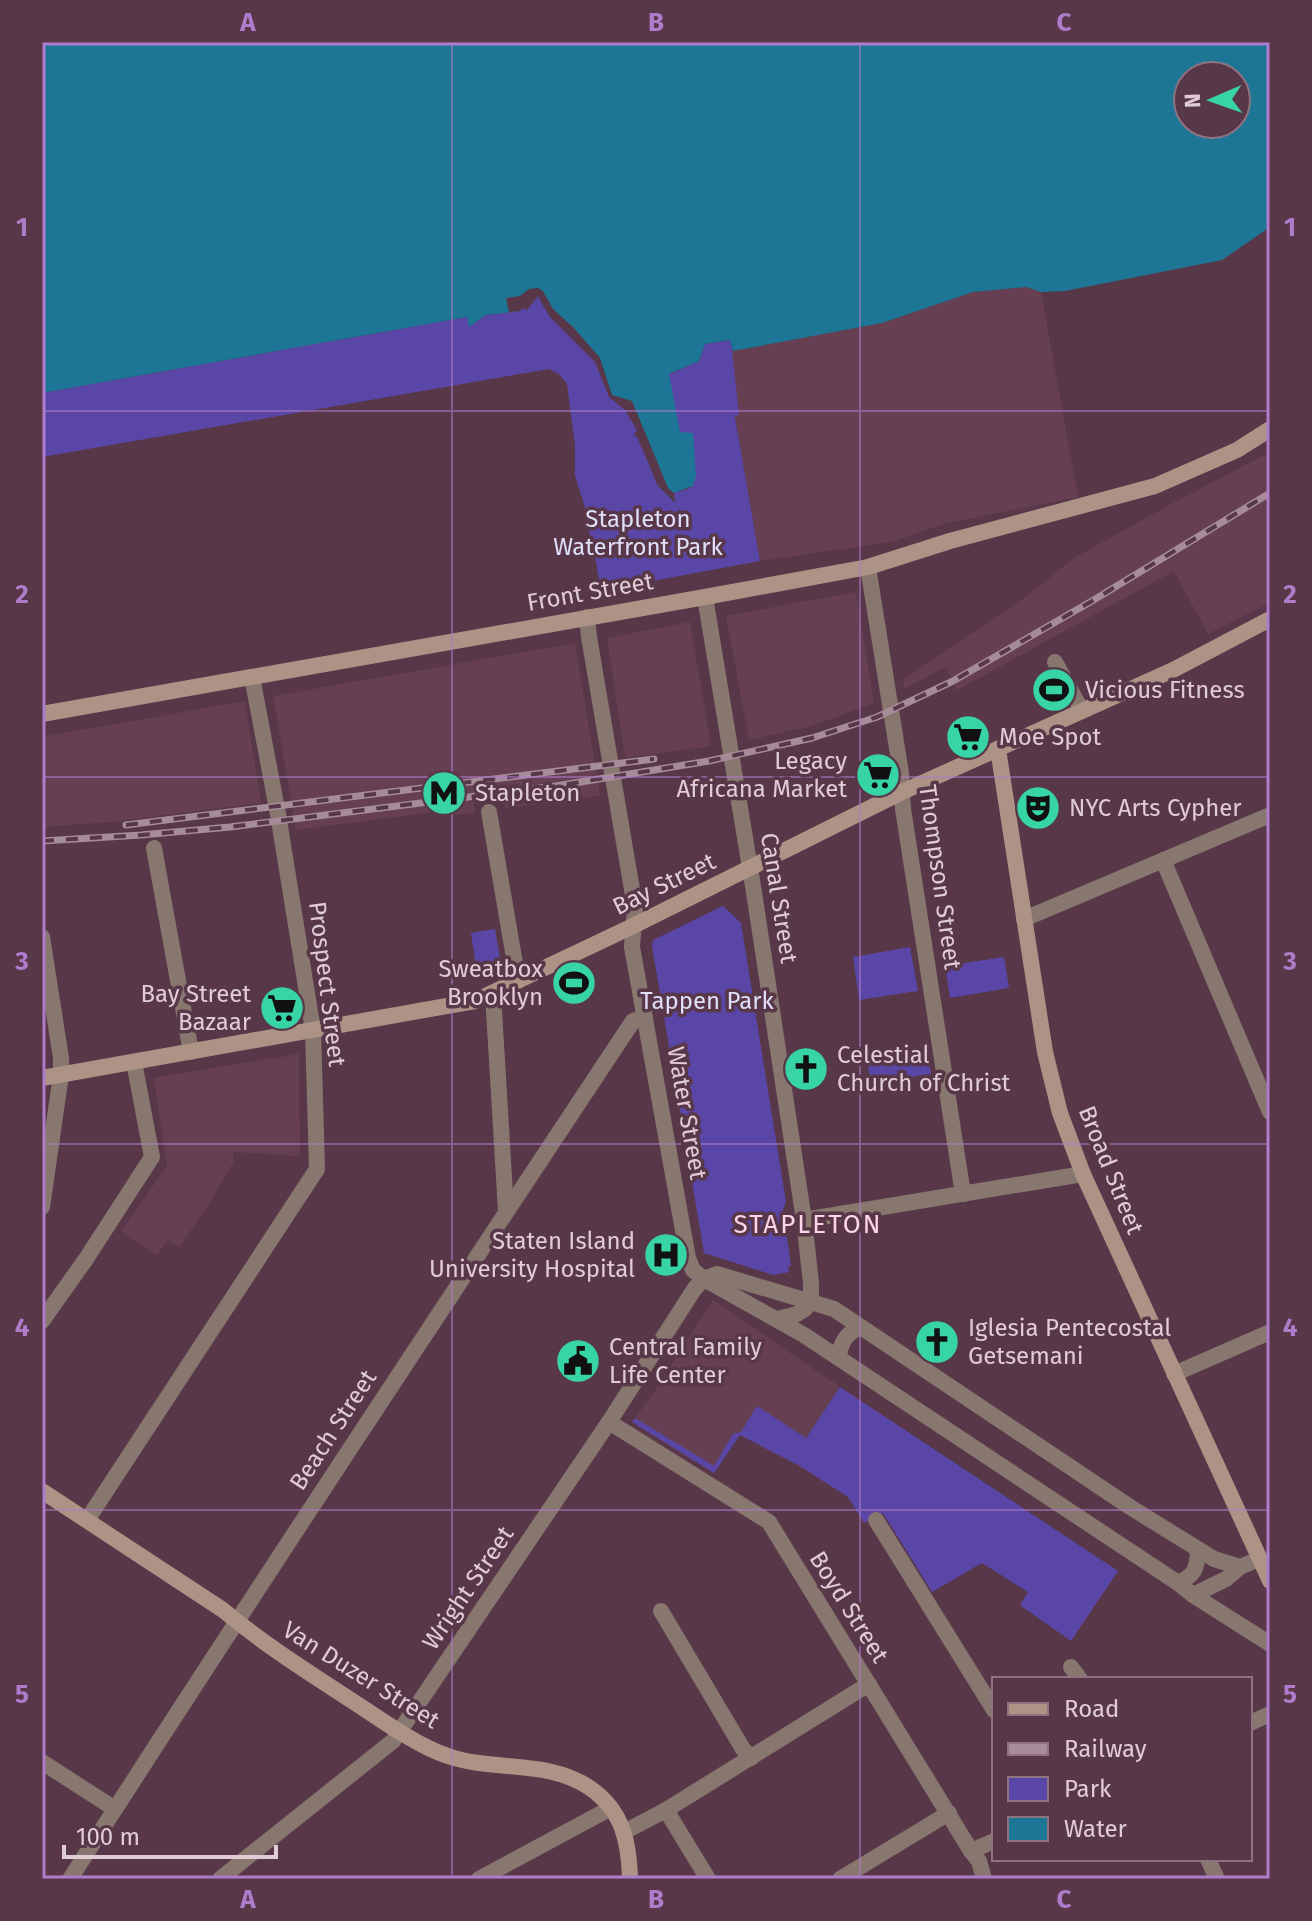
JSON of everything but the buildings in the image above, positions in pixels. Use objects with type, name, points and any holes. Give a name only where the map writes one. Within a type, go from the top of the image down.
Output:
[{"type":"street","name":"Front Street","points":[[42,714],[868,567],[950,541],[1155,486],[1237,450],[1270,429]]},
{"type":"street","name":"Thompson Street","points":[[868,567],[963,1194]]},
{"type":"street","name":"Canal Street","points":[[705,597],[804,1220],[811,1301]]},
{"type":"street","name":"Water Street","points":[[587,617],[635,907],[632,947],[688,1258],[693,1270],[704,1279]]},
{"type":"street","name":"Bay Street","points":[[42,1078],[475,1001],[902,792],[1173,670],[1270,619]]},
{"type":"street","points":[[1055,662],[1082,711]]},
{"type":"street","name":"Prospect Street","points":[[87,1520],[317,1169],[313,1030],[281,828],[252,677]]},
{"type":"street","name":"Broad Street","points":[[998,749],[1045,1052],[1060,1113],[1083,1174],[1174,1374],[1264,1557],[1270,1581]]},
{"type":"street","points":[[489,812],[518,981]]},
{"type":"street","points":[[1024,919],[1270,815]]},
{"type":"street","points":[[154,848],[191,1052]]},
{"type":"street","points":[[1163,860],[1270,1112]]},
{"type":"street","points":[[42,937],[61,1058],[42,1207]]},
{"type":"street","points":[[493,994],[506,1211]]},
{"type":"street","name":"Beach Street","points":[[70,1879],[506,1211],[633,1021],[645,1017]]},
{"type":"street","points":[[42,1321],[152,1157],[134,1062]]},
{"type":"street","points":[[804,1220],[1083,1174]]},
{"type":"street","points":[[704,1279],[717,1274],[834,1309],[1130,1507],[1214,1559],[1240,1567]]},
{"type":"street","points":[[704,1279],[778,1319],[839,1358],[1270,1644]]},
{"type":"street","name":"Wright Street","points":[[220,1879],[393,1741],[609,1422],[695,1288],[704,1279]]},
{"type":"street","points":[[778,1319],[797,1314],[811,1301]]},
{"type":"street","points":[[839,1358],[848,1334],[862,1328]]},
{"type":"street","points":[[1174,1374],[1270,1332]]},
{"type":"street","name":"Boyd Street","points":[[609,1422],[769,1522],[979,1861],[984,1879]]},
{"type":"street","name":"Van Duzer Street","points":[[42,1491],[211,1602],[248,1632],[436,1751],[454,1758],[565,1775],[590,1788],[611,1808],[624,1832],[629,1852],[630,1879]]},
{"type":"street","points":[[876,1520],[992,1707]]},
{"type":"street","points":[[1178,1583],[1191,1577],[1197,1565],[1198,1550]]},
{"type":"street","points":[[1193,1595],[1226,1579],[1240,1567],[1264,1557]]},
{"type":"street","points":[[661,1611],[751,1758]]},
{"type":"street","points":[[624,1832],[666,1810],[869,1684]]},
{"type":"street","points":[[42,1762],[115,1809]]},
{"type":"street","points":[[479,1879],[611,1808]]},
{"type":"street","points":[[666,1810],[708,1879]]},
{"type":"street","points":[[840,1879],[949,1813]]},
{"type":"street","points":[[971,1851],[992,1842]]},
{"type":"shaded area","points":[[1026,287],[1041,292],[1078,497],[944,524],[892,542],[760,561],[735,418],[739,415],[731,351],[882,323],[973,292]]},
{"type":"shaded area","points":[[1270,452],[1270,602],[1266,605],[1208,634],[1174,571],[957,690],[946,667],[904,689],[903,679],[1018,603],[1074,558]]},
{"type":"shaded area","points":[[856,592],[874,703],[812,726],[749,740],[726,616]]},
{"type":"shaded area","points":[[690,622],[711,746],[625,758],[607,638]]},
{"type":"shaded area","points":[[575,643],[600,795],[505,809],[503,799],[474,802],[475,813],[444,816],[443,811],[296,830],[273,696]]},
{"type":"shaded area","points":[[245,701],[261,803],[110,822],[42,827],[42,737]]},
{"type":"shaded area","points":[[299,1054],[300,1156],[233,1152],[234,1161],[179,1247],[168,1240],[157,1255],[121,1231],[167,1166],[154,1078]]},
{"type":"shaded area","points":[[713,1300],[840,1387],[806,1438],[757,1407],[714,1473],[632,1422]]},
{"type":"green space","name":"Stapleton Waterfront Park","points":[[608,285],[625,399],[615,397],[628,408],[641,430],[637,436],[658,486],[674,502],[674,493],[693,486],[685,433],[680,432],[676,416],[643,427],[632,401],[625,329],[666,331],[664,355],[670,374],[699,361],[705,344],[731,340],[739,415],[735,418],[760,561],[604,590],[600,587],[585,507],[575,476],[575,445],[567,384],[559,374],[549,369],[42,457],[42,393],[467,317],[469,327],[486,315],[520,311],[538,288],[552,313],[598,360],[602,369],[600,358],[553,309],[543,291]]},
{"type":"green space","name":"Tappen Park","points":[[723,906],[741,923],[786,1202],[783,1209],[791,1266],[788,1267],[789,1272],[773,1275],[704,1253],[652,946],[653,940]]},
{"type":"green space","points":[[495,929],[501,965],[477,973],[471,933]]},
{"type":"green space","points":[[910,947],[918,991],[859,1000],[853,957]]},
{"type":"green space","points":[[1004,957],[1009,988],[950,998],[945,966]]},
{"type":"green space","points":[[926,1046],[931,1074],[871,1083],[866,1056]]},
{"type":"green space","points":[[840,1387],[1118,1571],[1071,1641],[1020,1605],[1028,1592],[982,1563],[932,1592],[883,1513],[864,1523],[848,1497],[798,1465],[740,1435],[714,1473],[632,1422],[635,1418],[714,1466],[733,1434],[741,1432],[757,1406],[806,1438]]},
{"type":"water","points":[[42,42],[1270,42],[1270,227],[1222,260],[1065,291],[1041,292],[1026,287],[973,292],[882,323],[733,351],[730,340],[705,344],[699,361],[669,374],[680,432],[693,433],[696,476],[693,486],[674,493],[675,503],[659,486],[641,430],[612,395],[598,360],[552,313],[538,289],[520,311],[486,315],[469,327],[467,317],[42,393]]},
{"type":"pier","points":[[538,288],[553,309],[600,358],[612,395],[632,401],[668,488],[674,493],[675,503],[659,486],[637,436],[633,437],[637,430],[625,410],[609,397],[595,362],[549,316],[538,296],[527,310],[523,308],[509,312],[506,298]]},
{"type":"railway","points":[[42,841],[230,827],[556,786],[709,761],[812,738],[877,717],[953,681],[1270,493]]},
{"type":"railway","points":[[126,825],[654,759]]},
{"type":"place","name":"Vicious Fitness","points":[[1054,690]]},
{"type":"place","name":"Moe Spot","points":[[968,737]]},
{"type":"place","name":"Legacy Africana Market","points":[[878,775]]},
{"type":"place","name":"Stapleton","points":[[444,793]]},
{"type":"place","name":"NYC Arts Cypher","points":[[1038,808]]},
{"type":"place","name":"Sweatbox Brooklyn","points":[[574,983]]},
{"type":"place","name":"Bay Street Bazaar","points":[[282,1008]]},
{"type":"place","name":"Celestial Church of Christ","points":[[806,1069]]},
{"type":"place","name":"Staten Island University Hospital","points":[[666,1255]]},
{"type":"place","name":"Iglesia Pentecostal Getsemani","points":[[937,1342]]},
{"type":"place","name":"Central Family Life Center","points":[[578,1361]]},
{"type":"district","name":"STAPLETON","points":[[808,1224]]}]
